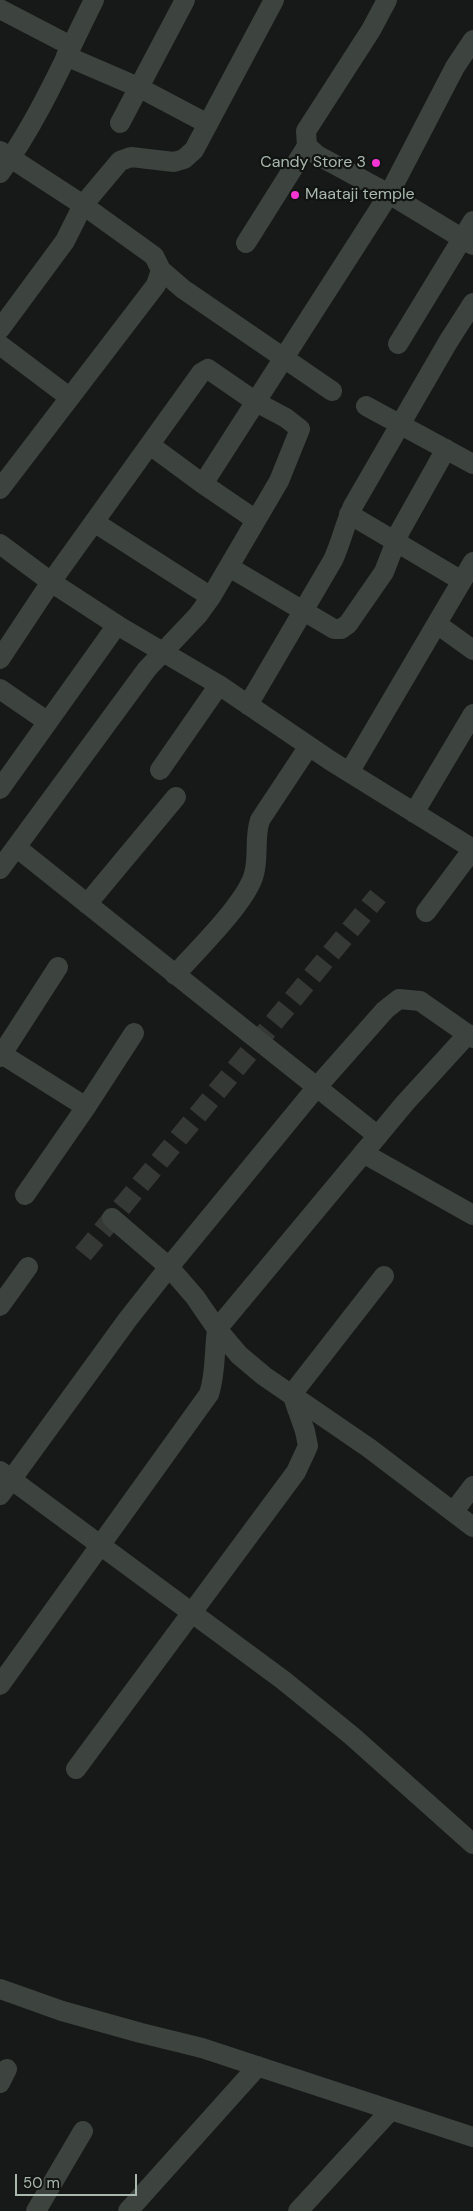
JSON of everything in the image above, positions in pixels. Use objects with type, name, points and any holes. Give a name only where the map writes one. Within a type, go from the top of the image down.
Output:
[{"type":"street","points":[[94,0],[69,51],[4,161],[83,205],[154,256],[161,270],[182,289],[332,391]]},
{"type":"street","points":[[120,122],[185,0]]},
{"type":"street","points":[[0,329],[65,241],[83,205],[120,161],[131,157],[174,162],[184,158],[194,150],[274,0]]},
{"type":"street","points":[[246,243],[307,146],[306,131],[387,0]]},
{"type":"street","points":[[0,9],[69,51],[208,124]]},
{"type":"street","points":[[204,484],[389,194],[455,67],[473,40]]},
{"type":"street","points":[[307,146],[317,155],[389,194],[468,242]]},
{"type":"street","points":[[398,344],[468,242],[473,221]]},
{"type":"street","points":[[0,490],[156,285],[161,270]]},
{"type":"street","points":[[248,705],[342,543],[349,514],[448,342],[473,303]]},
{"type":"street","points":[[0,345],[69,397]]},
{"type":"street","points":[[0,658],[51,582],[201,373],[208,369],[256,402],[286,418],[300,429],[279,481],[211,597],[198,615],[162,652],[123,701],[0,869]]},
{"type":"street","points":[[366,406],[473,464]]},
{"type":"street","points":[[150,445],[256,520]]},
{"type":"street","points":[[229,568],[334,629],[341,629],[348,624],[384,572],[400,531],[446,449]]},
{"type":"street","points":[[349,514],[462,581]]},
{"type":"street","points":[[94,522],[211,597]]},
{"type":"street","points":[[0,544],[51,582],[162,652],[219,685],[309,746],[473,849],[426,912]]},
{"type":"street","points":[[350,771],[473,562]]},
{"type":"street","points":[[1,785],[117,624]]},
{"type":"street","points":[[437,624],[473,650]]},
{"type":"street","points":[[160,770],[219,685]]},
{"type":"street","points":[[0,689],[48,722]]},
{"type":"street","points":[[414,813],[473,714]]},
{"type":"street","points":[[175,974],[238,904],[249,888],[254,873],[256,832],[260,820],[309,746]]},
{"type":"street","points":[[87,904],[176,797]]},
{"type":"street","points":[[16,847],[378,1136]]},
{"type":"street","points":[[58,967],[1,1055],[86,1107]]},
{"type":"street","points":[[0,1495],[6,1475],[128,1319],[316,1088],[385,1010],[399,999],[420,1001],[470,1036],[378,1136],[217,1329],[214,1357],[215,1376],[209,1394],[0,1685]]},
{"type":"street","points":[[25,1195],[134,1034]]},
{"type":"street","points":[[363,1154],[473,1215]]},
{"type":"street","points":[[112,1218],[169,1268],[195,1297],[217,1329],[239,1355],[264,1376],[369,1448],[473,1527]]},
{"type":"street","points":[[0,1306],[28,1267]]},
{"type":"street","points":[[292,1394],[384,1276]]},
{"type":"street","points":[[76,1769],[296,1472],[308,1446],[305,1431],[292,1394]]},
{"type":"street","points":[[6,1475],[283,1680],[337,1724],[473,1844]]},
{"type":"street","points":[[454,1511],[473,1486]]},
{"type":"street","points":[[0,1989],[62,2011],[202,2048],[473,2137]]},
{"type":"street","points":[[128,2211],[258,2066]]},
{"type":"street","points":[[298,2211],[391,2110]]},
{"type":"street","points":[[36,2211],[83,2131]]},
{"type":"tunnel","points":[[83,1254],[378,896]]},
{"type":"place","name":"Candy Store 3","points":[[376,163]]},
{"type":"place","name":"Maataji temple","points":[[295,195]]}]
